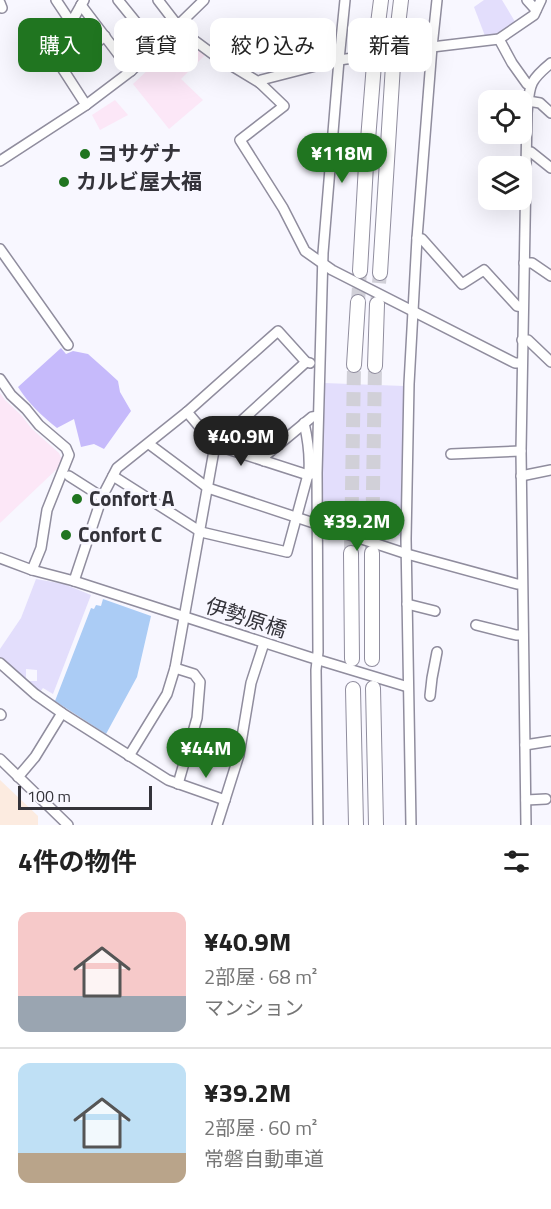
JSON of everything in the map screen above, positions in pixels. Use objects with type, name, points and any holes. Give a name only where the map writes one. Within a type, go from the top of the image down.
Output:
[{"type":"highway","points":[[379,18],[381,0]]},
{"type":"highway","points":[[399,18],[401,0]]},
{"type":"highway","points":[[360,272],[373,72]]},
{"type":"highway","points":[[380,273],[393,72]]},
{"type":"highway","points":[[354,365],[358,302]]},
{"type":"highway","points":[[375,366],[377,304]]},
{"type":"highway","points":[[351,553],[352,659]]},
{"type":"highway","points":[[372,553],[372,658]]},
{"type":"highway","points":[[373,688],[376,825]]},
{"type":"highway","points":[[352,689],[356,825]]},
{"type":"street","points":[[56,0],[68,18]]},
{"type":"street","points":[[118,0],[133,18]]},
{"type":"street","points":[[158,0],[172,18]]},
{"type":"street","points":[[186,18],[204,0]]},
{"type":"street","points":[[113,476],[201,532],[287,552],[296,516],[313,474],[318,416],[323,265],[345,0]]},
{"type":"street","points":[[437,0],[432,46],[499,39],[534,15],[541,0]]},
{"type":"street","points":[[526,0],[536,10]]},
{"type":"street","points":[[73,18],[82,2],[114,48]]},
{"type":"street","points":[[499,39],[512,63],[530,85]]},
{"type":"street","points":[[198,43],[260,83],[284,106],[240,140],[283,208],[305,251],[323,265],[515,363],[522,363]]},
{"type":"street","points":[[260,83],[261,80],[348,59]]},
{"type":"street","points":[[529,90],[534,79],[551,63]]},
{"type":"street","points":[[65,72],[86,105]]},
{"type":"street","points":[[0,161],[86,105],[130,72]]},
{"type":"street","points":[[411,825],[406,554],[409,384],[417,238],[430,72]]},
{"type":"street","points":[[532,102],[540,103],[551,113]]},
{"type":"street","points":[[526,825],[521,451],[527,144]]},
{"type":"street","points":[[527,152],[531,152],[551,168]]},
{"type":"street","points":[[417,238],[422,239],[462,285],[484,270],[517,306],[523,307]]},
{"type":"street","points":[[0,249],[68,345]]},
{"type":"street","points":[[524,263],[532,263],[551,276]]},
{"type":"street","points":[[74,581],[102,497],[117,468],[187,412],[278,331],[306,362],[320,367]]},
{"type":"street","points":[[522,340],[528,340],[551,362]]},
{"type":"street","points":[[129,756],[167,694],[175,668],[215,445],[306,362]]},
{"type":"street","points":[[0,379],[39,424],[66,448],[69,455],[47,510],[41,548],[32,570]]},
{"type":"street","points":[[187,412],[215,445],[313,474]]},
{"type":"street","points":[[264,460],[266,455],[304,423],[318,416]]},
{"type":"street","points":[[304,423],[313,474],[317,524],[318,825]]},
{"type":"street","points":[[149,444],[208,488],[406,554],[522,584]]},
{"type":"street","points":[[452,454],[521,451]]},
{"type":"street","points":[[521,476],[551,470]]},
{"type":"street","points":[[69,476],[102,497]]},
{"type":"street","name":"伊勢原橋","points":[[0,558],[408,687]]},
{"type":"street","points":[[407,604],[435,611]]},
{"type":"street","points":[[476,625],[523,635]]},
{"type":"street","points":[[217,825],[239,754],[251,683],[264,643]]},
{"type":"street","points":[[430,696],[437,652]]},
{"type":"street","points":[[0,663],[35,694],[62,713],[168,780],[225,800]]},
{"type":"street","points":[[175,668],[194,674],[200,682],[197,718],[178,784]]},
{"type":"street","points":[[18,777],[35,757],[62,713]]},
{"type":"street","points":[[525,745],[551,741]]},
{"type":"street","points":[[0,759],[68,825]]},
{"type":"street","points":[[526,800],[546,799]]},
{"type":"shaded area","points":[[484,0],[502,0],[517,25],[503,33],[485,36],[474,7]]},
{"type":"shaded area","points":[[198,47],[206,54],[198,62]]},
{"type":"shaded area","points":[[146,72],[188,72],[181,79],[203,100],[169,129],[133,84]]},
{"type":"shaded area","points":[[115,100],[128,115],[100,130],[92,115]]},
{"type":"shaded area","points":[[61,348],[66,354],[73,351],[88,354],[106,370],[118,381],[120,392],[131,411],[104,449],[94,444],[81,447],[74,419],[57,428],[36,409],[18,387]]},
{"type":"shaded area","points":[[324,383],[404,386],[400,536],[390,534],[391,527],[339,525],[322,516]]},
{"type":"shaded area","points":[[0,393],[32,429],[59,453],[62,460],[60,466],[0,523]]},
{"type":"shaded area","points":[[36,579],[64,584],[91,595],[53,694],[43,688],[39,693],[0,659],[0,649],[21,618]],"holes":[[[26,669],[37,670],[37,681],[26,681]]]},
{"type":"shaded area","points":[[0,780],[38,816],[38,825],[0,825]]},
{"type":"water","points":[[103,599],[151,616],[137,677],[106,734],[55,701],[91,608],[94,609],[96,605],[101,606]]},
{"type":"tunnel","points":[[358,302],[360,271]]},
{"type":"tunnel","points":[[377,304],[380,273]]},
{"type":"tunnel","points":[[351,553],[354,365]]},
{"type":"tunnel","points":[[372,553],[375,366]]},
{"type":"place","name":"ヨサゲナ","points":[[85,154]]},
{"type":"place","name":"カルビ屋大福","points":[[64,182]]},
{"type":"place","name":"Confort A","points":[[77,499]]},
{"type":"place","name":"Confort C","points":[[66,535]]}]
